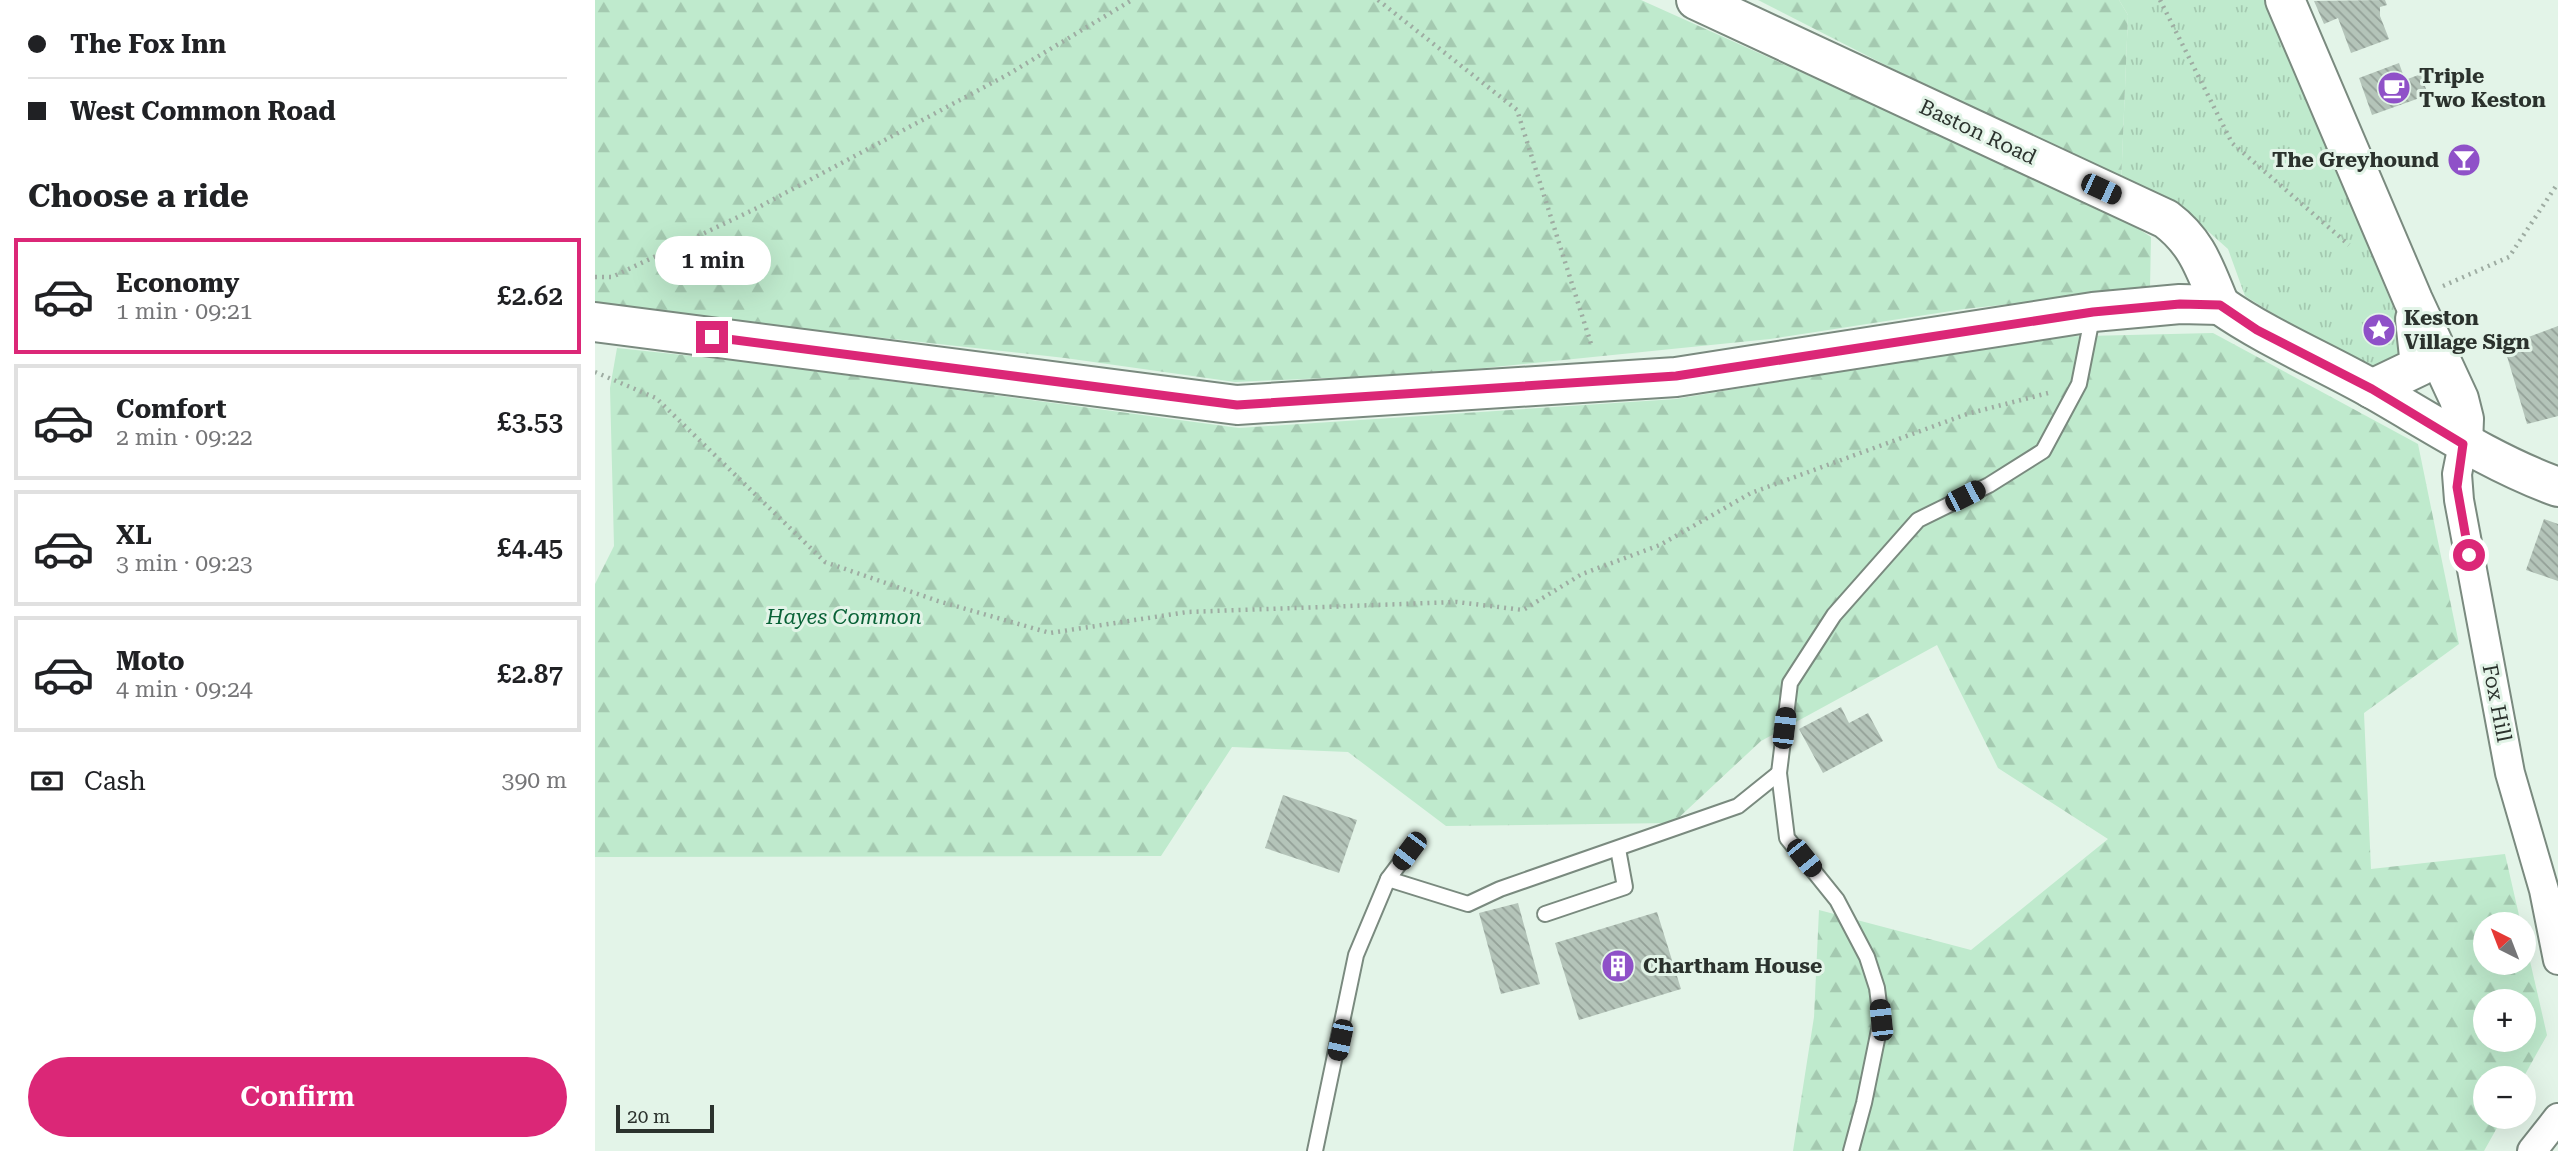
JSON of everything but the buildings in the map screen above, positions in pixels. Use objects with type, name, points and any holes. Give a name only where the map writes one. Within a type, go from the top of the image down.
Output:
[{"type":"street","name":"Baston Road","points":[[1696,0],[2167,219],[2194,247],[2220,305]]},
{"type":"street","points":[[2285,0],[2462,409],[2463,444]]},
{"type":"street","points":[[2372,389],[2420,366],[2413,300]]},
{"type":"street","points":[[595,322],[1237,405],[1676,376],[2093,312],[2180,304],[2220,305],[2257,330],[2372,389],[2463,444],[2508,467],[2558,487]]},
{"type":"street","name":"Fox Hill","points":[[2463,444],[2457,474],[2461,514],[2510,773],[2544,890],[2558,960]]},
{"type":"street","points":[[2532,1151],[2558,1118]]},
{"type":"lane","points":[[1851,1151],[1881,1020],[1877,988],[1867,957],[1837,900],[1787,838],[1779,773],[1790,683],[1834,615],[1919,520],[1989,485],[2043,451],[2079,384],[2093,312]]},
{"type":"lane","points":[[1388,879],[1468,904],[1500,888],[1738,806],[1779,773]]},
{"type":"lane","points":[[1545,914],[1625,887],[1618,849]]},
{"type":"lane","points":[[1315,1151],[1356,956],[1388,879],[1409,851]]},
{"type":"path","points":[[595,277],[612,277],[757,208],[1007,75],[1132,0]]},
{"type":"path","points":[[1378,0],[1517,110],[1592,344],[1594,382]]},
{"type":"path","points":[[2160,0],[2232,143],[2353,247]]},
{"type":"path","points":[[2413,300],[2509,257],[2558,183]]},
{"type":"path","points":[[595,372],[656,398],[825,562],[938,601],[1050,634],[1187,612],[1457,602],[1523,610],[1583,574],[1660,545],[1751,493],[1967,414],[2079,384]]},
{"type":"green space","points":[[595,0],[1641,0],[2114,213],[2151,237],[2150,289],[1964,309],[1770,339],[1436,373],[1235,382],[1065,358],[595,306]]},
{"type":"green space","points":[[1758,0],[2119,0],[2128,15],[2121,185]]},
{"type":"green space","points":[[2119,0],[2265,0],[2412,352],[2376,373],[2301,331],[2245,296],[2228,249],[2193,218],[2121,185],[2128,15]]},
{"type":"green space","name":"Hayes Common","points":[[2213,333],[2418,444],[2459,644],[2364,713],[2371,869],[2505,854],[2518,912],[2473,912],[2473,975],[2533,975],[2547,1035],[2530,1066],[2473,1066],[2473,1129],[2496,1129],[2484,1151],[1793,1151],[1814,1017],[1819,910],[1971,950],[2108,839],[1998,768],[1937,645],[1761,741],[1673,823],[1446,826],[1348,752],[1232,747],[1161,856],[595,857],[595,584],[614,546],[610,388],[617,348],[748,362],[1239,428],[1676,399],[2044,337]]},
{"type":"place","name":"Triple Two Keston","points":[[2394,88]]},
{"type":"place","name":"The Greyhound","points":[[2464,160]]},
{"type":"place","name":"Keston Village Sign","points":[[2379,330]]},
{"type":"place","name":"Chartham House","points":[[1618,966]]},
{"type":"route","points":[[712,337],[1237,405],[1676,376],[2093,312],[2180,304],[2220,305],[2257,330],[2372,389],[2463,444],[2457,487],[2469,555]]}]
